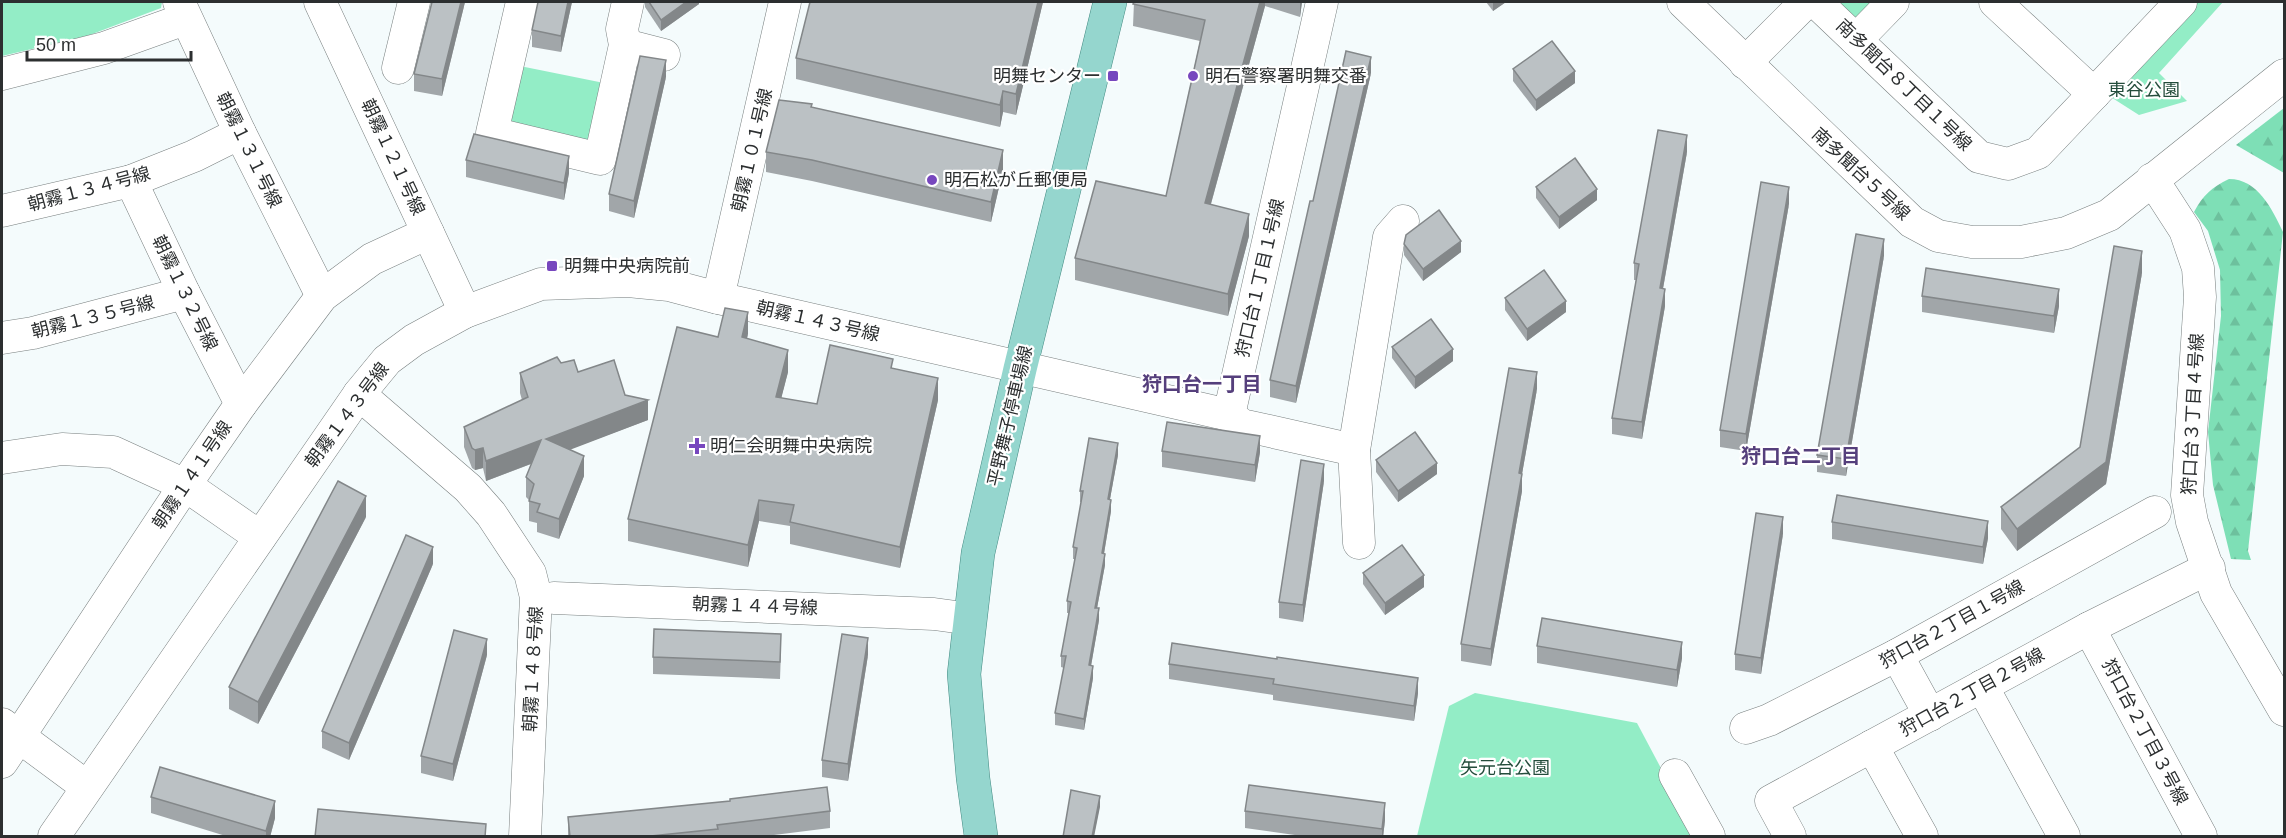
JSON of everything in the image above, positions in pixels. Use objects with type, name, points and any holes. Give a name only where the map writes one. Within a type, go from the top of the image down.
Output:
[{"type":"main road","name":"平野舞子停車場線","points":[[981,837],[964,674],[978,553],[1011,366],[1090,2]]},
{"type":"main road","name":"平野舞子停車場線","points":[[966,837],[952,698],[956,617],[987,426],[1011,366],[1110,2]]},
{"type":"street","name":"朝霧１２１号線","points":[[320,2],[465,312]]},
{"type":"street","points":[[398,68],[414,2]]},
{"type":"street","points":[[522,2],[492,133],[600,159],[625,45],[622,29],[628,2]]},
{"type":"street","name":"朝霧１０１号線","points":[[718,298],[785,2]]},
{"type":"street","name":"狩口台１丁目１号線","points":[[1229,415],[1322,2]]},
{"type":"street","name":"南多聞台５号線","points":[[1683,2],[1912,222],[1938,236],[1972,242],[2021,242],[2066,233],[2109,216],[2152,179],[2284,75]]},
{"type":"street","points":[[1745,63],[1806,2]]},
{"type":"street","name":"南多聞台８丁目１号線","points":[[1816,2],[1979,157],[2008,164],[2038,153],[2177,3]]},
{"type":"street","points":[[1856,40],[1893,2]]},
{"type":"street","points":[[1995,2],[2094,94]]},
{"type":"street","points":[[2,74],[104,48],[182,10]]},
{"type":"street","name":"朝霧１３１号線","points":[[182,10],[240,133],[322,296]]},
{"type":"street","points":[[625,45],[664,55]]},
{"type":"street","name":"朝霧１３４号線","points":[[2,211],[131,181],[194,156],[240,133]]},
{"type":"street","name":"狩口台３丁目４号線","points":[[2152,179],[2185,230],[2198,268],[2200,297],[2187,495],[2192,522],[2216,592],[2284,710]]},
{"type":"street","name":"朝霧１３２号線","points":[[131,181],[184,293],[241,404]]},
{"type":"street","points":[[1359,543],[1354,450],[1389,237],[1404,221]]},
{"type":"street","name":"朝霧１４１号線","points":[[2,762],[10,730],[241,404],[322,296],[372,259],[428,233]]},
{"type":"street","name":"朝霧１４３号線","points":[[54,837],[359,394],[387,360],[414,340],[465,312],[541,284],[628,281],[669,285],[1011,366]]},
{"type":"street","name":"朝霧１３５号線","points":[[2,338],[33,333],[184,293]]},
{"type":"street","points":[[1011,366],[1229,415],[1242,425],[1354,450]]},
{"type":"street","name":"朝霧１４８号線","points":[[359,394],[468,488],[491,514],[530,573],[536,597],[525,837]]},
{"type":"street","points":[[2,458],[62,449],[113,452],[184,485],[260,537]]},
{"type":"street","name":"狩口台２丁目１号線","points":[[1746,728],[1769,720],[1897,655],[2155,512]]},
{"type":"street","name":"狩口台２丁目２号線","points":[[1790,837],[1771,801],[2089,628],[2209,568]]},
{"type":"street","name":"朝霧１４４号線","points":[[554,598],[934,614],[956,617]]},
{"type":"street","name":"狩口台２丁目３号線","points":[[2089,628],[2201,837]]},
{"type":"street","points":[[1897,655],[1930,715]]},
{"type":"street","points":[[1982,686],[2064,837]]},
{"type":"street","points":[[10,730],[87,787]]},
{"type":"street","points":[[1872,746],[1922,837]]},
{"type":"street","points":[[1675,775],[1709,837]]},
{"type":"green space","points":[[2,2],[162,2],[161,8],[87,36],[2,56]]},
{"type":"green space","points":[[1833,2],[1881,2],[1859,25]]},
{"type":"green space","name":"東谷公園","points":[[2198,2],[2223,2],[2159,73],[2187,101],[2139,115],[2106,94]]},
{"type":"green space","points":[[515,65],[609,84],[595,144],[501,127]]},
{"type":"green space","points":[[2284,108],[2284,173],[2236,145]]},
{"type":"green space","points":[[2229,179],[2239,180],[2256,190],[2269,205],[2283,232],[2248,551],[2251,560],[2231,559],[2213,485],[2208,432],[2221,316],[2220,270],[2208,231],[2194,212],[2208,192]]},
{"type":"green space","name":"矢元台公園","points":[[1475,693],[1637,723],[1697,836],[1417,836],[1449,706]]},
{"type":"building","points":[[432,2],[461,2],[442,79],[414,74]]},
{"type":"building","points":[[538,2],[568,2],[561,36],[532,30]]},
{"type":"building","points":[[649,2],[686,2],[661,20]]},
{"type":"building","points":[[810,2],[1038,2],[1016,94],[1003,91],[1000,105],[796,58]]},
{"type":"building","points":[[1134,2],[1260,2],[1205,203],[1249,214],[1228,294],[1075,258],[1096,181],[1166,196],[1205,20],[1133,4]]},
{"type":"building","points":[[1552,41],[1575,71],[1536,100],[1513,69]]},
{"type":"building","points":[[1346,51],[1371,57],[1296,386],[1270,380]]},
{"type":"building","points":[[640,56],[666,60],[634,201],[609,194]]},
{"type":"building","points":[[779,100],[812,104],[811,107],[1003,150],[991,202],[812,160],[766,152]]},
{"type":"building","points":[[1658,130],[1687,135],[1660,288],[1665,289],[1642,422],[1612,418],[1639,264],[1634,263]]},
{"type":"building","points":[[474,134],[569,156],[564,183],[466,160]]},
{"type":"building","points":[[1575,158],[1597,189],[1559,217],[1536,187]]},
{"type":"building","points":[[1761,182],[1789,187],[1746,434],[1720,430]]},
{"type":"building","points":[[1439,210],[1461,241],[1423,269],[1404,244],[1406,235]]},
{"type":"building","points":[[1856,234],[1884,239],[1846,459],[1817,455]]},
{"type":"building","points":[[2114,246],[2142,251],[2106,462],[2017,529],[2001,507],[2080,447]]},
{"type":"building","points":[[1926,268],[2059,289],[2054,316],[1922,296]]},
{"type":"building","points":[[1544,270],[1566,301],[1527,329],[1505,298]]},
{"type":"building","points":[[725,308],[748,312],[742,337],[788,350],[776,397],[817,404],[830,345],[893,359],[891,368],[938,378],[900,547],[790,522],[794,505],[759,500],[748,545],[628,519],[677,327],[718,337]]},
{"type":"building","points":[[1431,319],[1453,349],[1415,377],[1392,347]]},
{"type":"building","points":[[557,357],[561,363],[574,360],[578,372],[614,360],[625,395],[648,400],[546,439],[584,456],[559,519],[537,512],[540,504],[529,501],[534,484],[526,477],[541,440],[486,461],[483,448],[475,450],[472,448],[464,427],[528,397],[520,373]]},
{"type":"building","points":[[1509,368],[1537,372],[1519,473],[1522,474],[1491,649],[1461,644]]},
{"type":"building","points":[[1167,422],[1260,436],[1255,465],[1162,451]]},
{"type":"building","points":[[1415,432],[1437,463],[1398,491],[1376,460]]},
{"type":"building","points":[[1089,438],[1118,443],[1108,499],[1111,500],[1102,553],[1105,554],[1095,608],[1099,608],[1089,665],[1093,666],[1084,719],[1055,713],[1066,656],[1061,656],[1071,602],[1067,601],[1077,548],[1073,547]]},
{"type":"building","points":[[1301,460],[1324,464],[1303,605],[1279,602]]},
{"type":"building","points":[[338,481],[366,496],[258,702],[229,687]]},
{"type":"building","points":[[1837,495],[1988,521],[1983,547],[1832,522]]},
{"type":"building","points":[[1756,513],[1783,517],[1761,658],[1735,654]]},
{"type":"building","points":[[406,535],[433,547],[349,743],[322,731]]},
{"type":"building","points":[[1402,545],[1424,575],[1385,603],[1363,573]]},
{"type":"building","points":[[1542,618],[1682,642],[1677,670],[1537,646]]},
{"type":"building","points":[[654,629],[781,634],[780,662],[653,657]]},
{"type":"building","points":[[454,630],[487,639],[453,764],[421,756]]},
{"type":"building","points":[[842,634],[868,638],[848,764],[822,760]]},
{"type":"building","points":[[1172,643],[1418,678],[1414,706],[1273,684],[1274,679],[1169,664]]},
{"type":"building","points":[[160,767],[275,801],[266,831],[151,797]]},
{"type":"building","points":[[1249,785],[1385,803],[1382,829],[1245,811]]},
{"type":"building","points":[[827,787],[830,811],[717,825],[718,829],[641,837],[570,837],[568,817],[730,801],[730,799]]},
{"type":"building","points":[[1071,790],[1100,796],[1092,837],[1063,837]]},
{"type":"building","points":[[318,809],[486,824],[485,837],[315,837]]},
{"type":"place","name":"明舞センター","points":[[1113,76]]},
{"type":"place","name":"明石警察署明舞交番","points":[[1193,76]]},
{"type":"place","name":"明石松が丘郵便局","points":[[932,180]]},
{"type":"place","name":"明舞中央病院前","points":[[552,266]]},
{"type":"place","name":"明仁会明舞中央病院","points":[[697,446]]},
{"type":"district","name":"狩口台一丁目","points":[[1202,384]]},
{"type":"district","name":"狩口台二丁目","points":[[1801,456]]}]
